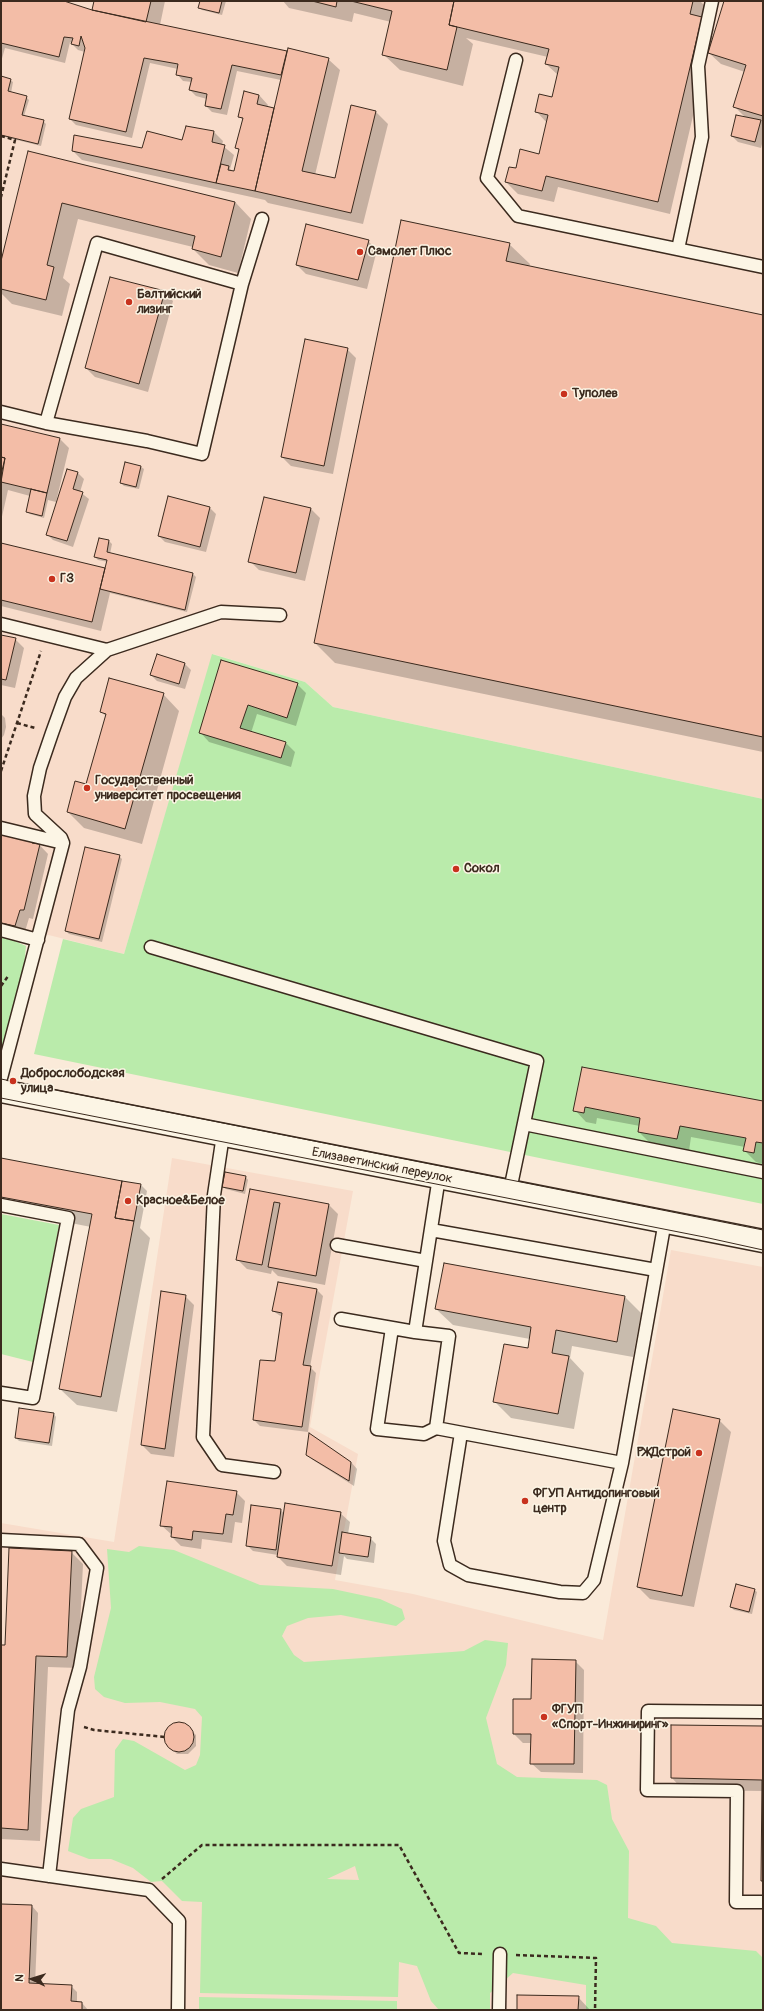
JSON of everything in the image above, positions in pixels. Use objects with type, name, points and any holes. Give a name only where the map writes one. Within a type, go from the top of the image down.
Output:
[{"type":"street","name":"Елизаветинский переулок","points":[[1,1090],[223,1135],[510,1190],[763,1242]]},
{"type":"lane","points":[[678,249],[702,137],[698,66],[712,1]]},
{"type":"lane","points":[[516,60],[487,178],[518,216],[763,266]]},
{"type":"lane","points":[[1,412],[46,423],[147,441],[202,454],[242,284],[262,219]]},
{"type":"lane","points":[[46,423],[98,243],[242,284]]},
{"type":"lane","points":[[1,1078],[63,842],[61,838],[35,814],[34,796],[40,768],[69,691],[76,678],[107,650],[221,612],[280,615]]},
{"type":"lane","points":[[1,624],[107,650]]},
{"type":"lane","points":[[1,828],[63,842]]},
{"type":"lane","points":[[1,930],[38,940]]},
{"type":"lane","points":[[151,947],[538,1061],[510,1190]]},
{"type":"lane","points":[[524,1124],[763,1172]]},
{"type":"lane","points":[[223,1135],[214,1195],[204,1437],[222,1465],[274,1472]]},
{"type":"lane","points":[[415,1332],[439,1177]]},
{"type":"lane","points":[[1,1205],[68,1218],[33,1398],[1,1393]]},
{"type":"lane","points":[[461,1433],[444,1541],[450,1565],[468,1575],[560,1592],[583,1593],[594,1580],[622,1463],[665,1221]]},
{"type":"lane","points":[[431,1230],[656,1270]]},
{"type":"lane","points":[[337,1245],[426,1261]]},
{"type":"lane","points":[[342,1319],[415,1332],[449,1336],[436,1428]]},
{"type":"lane","points":[[392,1328],[377,1428],[424,1434],[436,1428],[622,1463]]},
{"type":"lane","points":[[1,1540],[79,1544],[97,1568],[80,1667],[66,1721],[49,1876]]},
{"type":"lane","points":[[763,1712],[648,1711],[647,1790],[737,1791],[736,1902],[763,1902]]},
{"type":"lane","points":[[1,1869],[149,1890],[179,1921],[178,2010]]},
{"type":"lane","points":[[499,2010],[500,1954]]},
{"type":"path","points":[[1,136],[15,140],[1,197]]},
{"type":"path","points":[[1,771],[46,635]]},
{"type":"path","points":[[66,1721],[94,1730],[165,1737]]},
{"type":"path","points":[[149,1890],[202,1845],[399,1845],[459,1953],[596,1958],[595,2010]]},
{"type":"shaded area","points":[[1,1],[763,1],[763,799],[333,707],[305,682],[213,654],[124,954],[1,923]]},
{"type":"shaded area","points":[[172,1158],[353,1191],[310,1427],[358,1454],[335,1580],[413,1594],[603,1640],[671,1250],[763,1267],[763,2010],[1,2010],[1,1523],[114,1542]]},
{"type":"green space","name":"Сокол","points":[[212,654],[305,682],[333,707],[763,799],[763,1204],[34,1054],[63,939],[124,954]]},
{"type":"green space","points":[[1,935],[26,946],[23,977],[1,1057]]},
{"type":"green space","points":[[1,1214],[59,1225],[33,1362],[1,1354]]},
{"type":"green space","points":[[139,1546],[174,1550],[260,1585],[333,1589],[380,1599],[402,1609],[405,1619],[396,1626],[341,1615],[308,1618],[287,1626],[282,1636],[294,1655],[304,1662],[464,1651],[485,1640],[508,1643],[506,1665],[486,1718],[497,1764],[517,1777],[597,1780],[607,1785],[612,1819],[629,1851],[628,1918],[656,1926],[672,1943],[756,1951],[763,1958],[763,2010],[586,2010],[586,1985],[513,1973],[490,1993],[490,2010],[439,2010],[431,2001],[417,1966],[399,1962],[398,1997],[200,1993],[202,1902],[182,1901],[162,1881],[151,1882],[133,1868],[111,1859],[89,1859],[68,1851],[73,1818],[81,1809],[114,1797],[115,1750],[123,1739],[134,1741],[185,1770],[196,1765],[200,1755],[202,1717],[195,1709],[160,1702],[125,1703],[104,1697],[95,1689],[94,1677],[111,1608],[107,1549],[129,1552]],"holes":[[[355,1866],[359,1880],[327,1879]]]},
{"type":"green space","points":[[199,1997],[397,2001],[397,2010],[199,2010]]},
{"type":"building","points":[[1,1],[64,1],[92,10],[287,51],[281,75],[232,65],[221,109],[205,106],[207,94],[189,90],[192,78],[176,75],[178,64],[144,58],[126,132],[69,119],[85,48],[81,36],[79,46],[71,44],[73,38],[64,37],[59,57],[1,43]]},
{"type":"building","points":[[94,1],[151,1],[146,22],[92,10]]},
{"type":"building","points":[[200,1],[222,1],[219,13],[198,8]]},
{"type":"building","points":[[312,1],[337,1],[336,7]]},
{"type":"building","points":[[351,1],[454,1],[449,25],[457,27],[447,70],[382,55],[392,11]]},
{"type":"building","points":[[454,1],[693,1],[690,14],[702,17],[658,202],[546,176],[542,191],[505,182],[509,167],[516,168],[520,149],[539,154],[548,115],[535,112],[539,94],[552,97],[559,67],[545,64],[549,49],[449,25]]},
{"type":"building","points":[[724,1],[763,1],[763,116],[733,107],[746,65],[708,53]]},
{"type":"building","points":[[288,48],[329,58],[302,171],[335,178],[351,105],[376,111],[351,213],[255,191]]},
{"type":"building","points":[[1,76],[11,79],[8,91],[27,96],[22,115],[44,120],[38,144],[1,135]]},
{"type":"building","points":[[244,91],[259,95],[257,104],[274,108],[255,191],[216,183],[221,164],[229,166],[228,170],[234,171],[239,149],[235,148],[243,118],[238,117]]},
{"type":"building","points":[[736,115],[761,120],[755,142],[731,136]]},
{"type":"building","points":[[186,126],[214,131],[212,142],[225,145],[216,183],[72,151],[74,135],[142,148],[147,131],[182,140]]},
{"type":"building","points":[[28,151],[235,202],[221,257],[192,249],[195,236],[62,203],[47,265],[54,267],[46,300],[1,289],[1,261]]},
{"type":"building","points":[[401,220],[510,243],[506,261],[763,315],[763,737],[314,643]]},
{"type":"building","points":[[306,224],[369,240],[358,280],[296,265]]},
{"type":"building","points":[[110,277],[165,291],[139,384],[85,368]]},
{"type":"building","points":[[305,339],[348,348],[324,466],[281,457]]},
{"type":"building","points":[[1,424],[60,438],[47,493],[1,482],[5,458],[1,457]]},
{"type":"building","points":[[1,457],[5,458],[1,475]]},
{"type":"building","points":[[125,462],[141,466],[136,487],[120,483]]},
{"type":"building","points":[[67,469],[78,472],[73,489],[83,492],[67,541],[46,535]]},
{"type":"building","points":[[31,489],[47,493],[42,516],[26,512]]},
{"type":"building","points":[[168,496],[210,507],[200,547],[158,536]]},
{"type":"building","points":[[264,497],[311,508],[296,573],[248,562]]},
{"type":"building","points":[[99,538],[109,540],[107,552],[193,573],[185,610],[100,589],[107,560],[94,557]]},
{"type":"building","name":"ГЗ","points":[[1,543],[105,568],[92,622],[1,600]]},
{"type":"building","points":[[1,635],[16,638],[6,680],[1,679]]},
{"type":"building","points":[[157,654],[185,663],[179,684],[150,675]]},
{"type":"building","points":[[221,660],[298,683],[287,718],[248,705],[240,728],[286,742],[281,758],[199,733]]},
{"type":"building","points":[[109,678],[164,693],[125,829],[67,812],[75,781],[86,784],[106,714],[100,712]]},
{"type":"building","points":[[1,830],[33,837],[32,843],[40,844],[24,910],[20,910],[15,926],[1,923]]},
{"type":"building","points":[[85,847],[120,855],[99,939],[65,931]]},
{"type":"building","points":[[582,1067],[763,1101],[763,1143],[756,1142],[754,1153],[743,1151],[746,1138],[680,1126],[677,1139],[638,1132],[640,1118],[585,1107],[584,1113],[573,1111]]},
{"type":"building","points":[[1,1158],[122,1181],[115,1218],[134,1221],[101,1397],[59,1389],[92,1214],[1,1197]]},
{"type":"building","points":[[225,1172],[246,1176],[243,1191],[222,1187]]},
{"type":"building","name":"Красное&Белое","points":[[122,1181],[141,1184],[134,1221],[115,1218]]},
{"type":"building","points":[[250,1189],[329,1204],[316,1276],[268,1267],[280,1203],[274,1202],[262,1265],[236,1260]]},
{"type":"building","points":[[444,1263],[625,1296],[617,1342],[556,1330],[552,1353],[569,1356],[558,1414],[493,1402],[504,1344],[528,1348],[531,1327],[435,1309]]},
{"type":"building","points":[[278,1282],[317,1289],[303,1365],[311,1366],[302,1427],[253,1420],[260,1360],[275,1361],[282,1313],[272,1311]]},
{"type":"building","points":[[161,1291],[186,1295],[165,1449],[141,1445]]},
{"type":"building","points":[[19,1408],[54,1413],[49,1443],[15,1438]]},
{"type":"building","points":[[673,1409],[720,1419],[682,1596],[637,1587]]},
{"type":"building","points":[[309,1433],[351,1462],[349,1481],[306,1455]]},
{"type":"building","points":[[167,1481],[237,1491],[233,1515],[226,1514],[223,1534],[193,1531],[192,1540],[171,1537],[172,1527],[160,1526]]},
{"type":"building","points":[[285,1503],[341,1512],[332,1566],[277,1557]]},
{"type":"building","points":[[251,1505],[281,1509],[276,1550],[246,1546]]},
{"type":"building","points":[[342,1532],[371,1537],[368,1557],[339,1553]]},
{"type":"building","points":[[9,1548],[72,1551],[67,1657],[36,1656],[28,1830],[1,1828],[1,1645],[5,1645]]},
{"type":"building","points":[[736,1584],[755,1589],[749,1612],[730,1607]]},
{"type":"building","name":"ФГУП «Спорт-Инжиниринг»","points":[[532,1659],[576,1660],[574,1764],[530,1764],[531,1734],[513,1734],[513,1699],[531,1699]]},
{"type":"building","points":[[179,1722],[185,1723],[193,1731],[193,1743],[185,1751],[179,1752],[173,1751],[165,1743],[164,1737],[165,1731],[173,1723]]},
{"type":"building","points":[[671,1725],[763,1726],[763,1881],[761,1881],[762,1780],[671,1778]]},
{"type":"building","points":[[1,1904],[32,1905],[29,1983],[72,1985],[71,2001],[82,2002],[82,2010],[1,2010]]},
{"type":"building","points":[[517,1995],[579,1996],[578,2010],[517,2010]]},
{"type":"tram line","points":[[1,1079],[763,1230]]},
{"type":"tram line","points":[[1,1098],[704,1237],[763,1250]]},
{"type":"place","name":"Самолет Плюс","points":[[360,252]]},
{"type":"place","name":"Балтийский лизинг","points":[[129,302]]},
{"type":"place","name":"Туполев","points":[[564,394]]},
{"type":"place","name":"ГЗ","points":[[52,579]]},
{"type":"place","name":"Государственный университет просвещения","points":[[87,788]]},
{"type":"place","name":"Сокол","points":[[456,869]]},
{"type":"place","name":"Доброслободская улица","points":[[13,1081]]},
{"type":"place","name":"Красное&Белое","points":[[128,1201]]},
{"type":"place","name":"РЖДстрой","points":[[699,1453]]},
{"type":"place","name":"ФГУП Антидопинговый центр","points":[[525,1501]]},
{"type":"place","name":"ФГУП «Спорт-Инжиниринг»","points":[[544,1717]]}]
